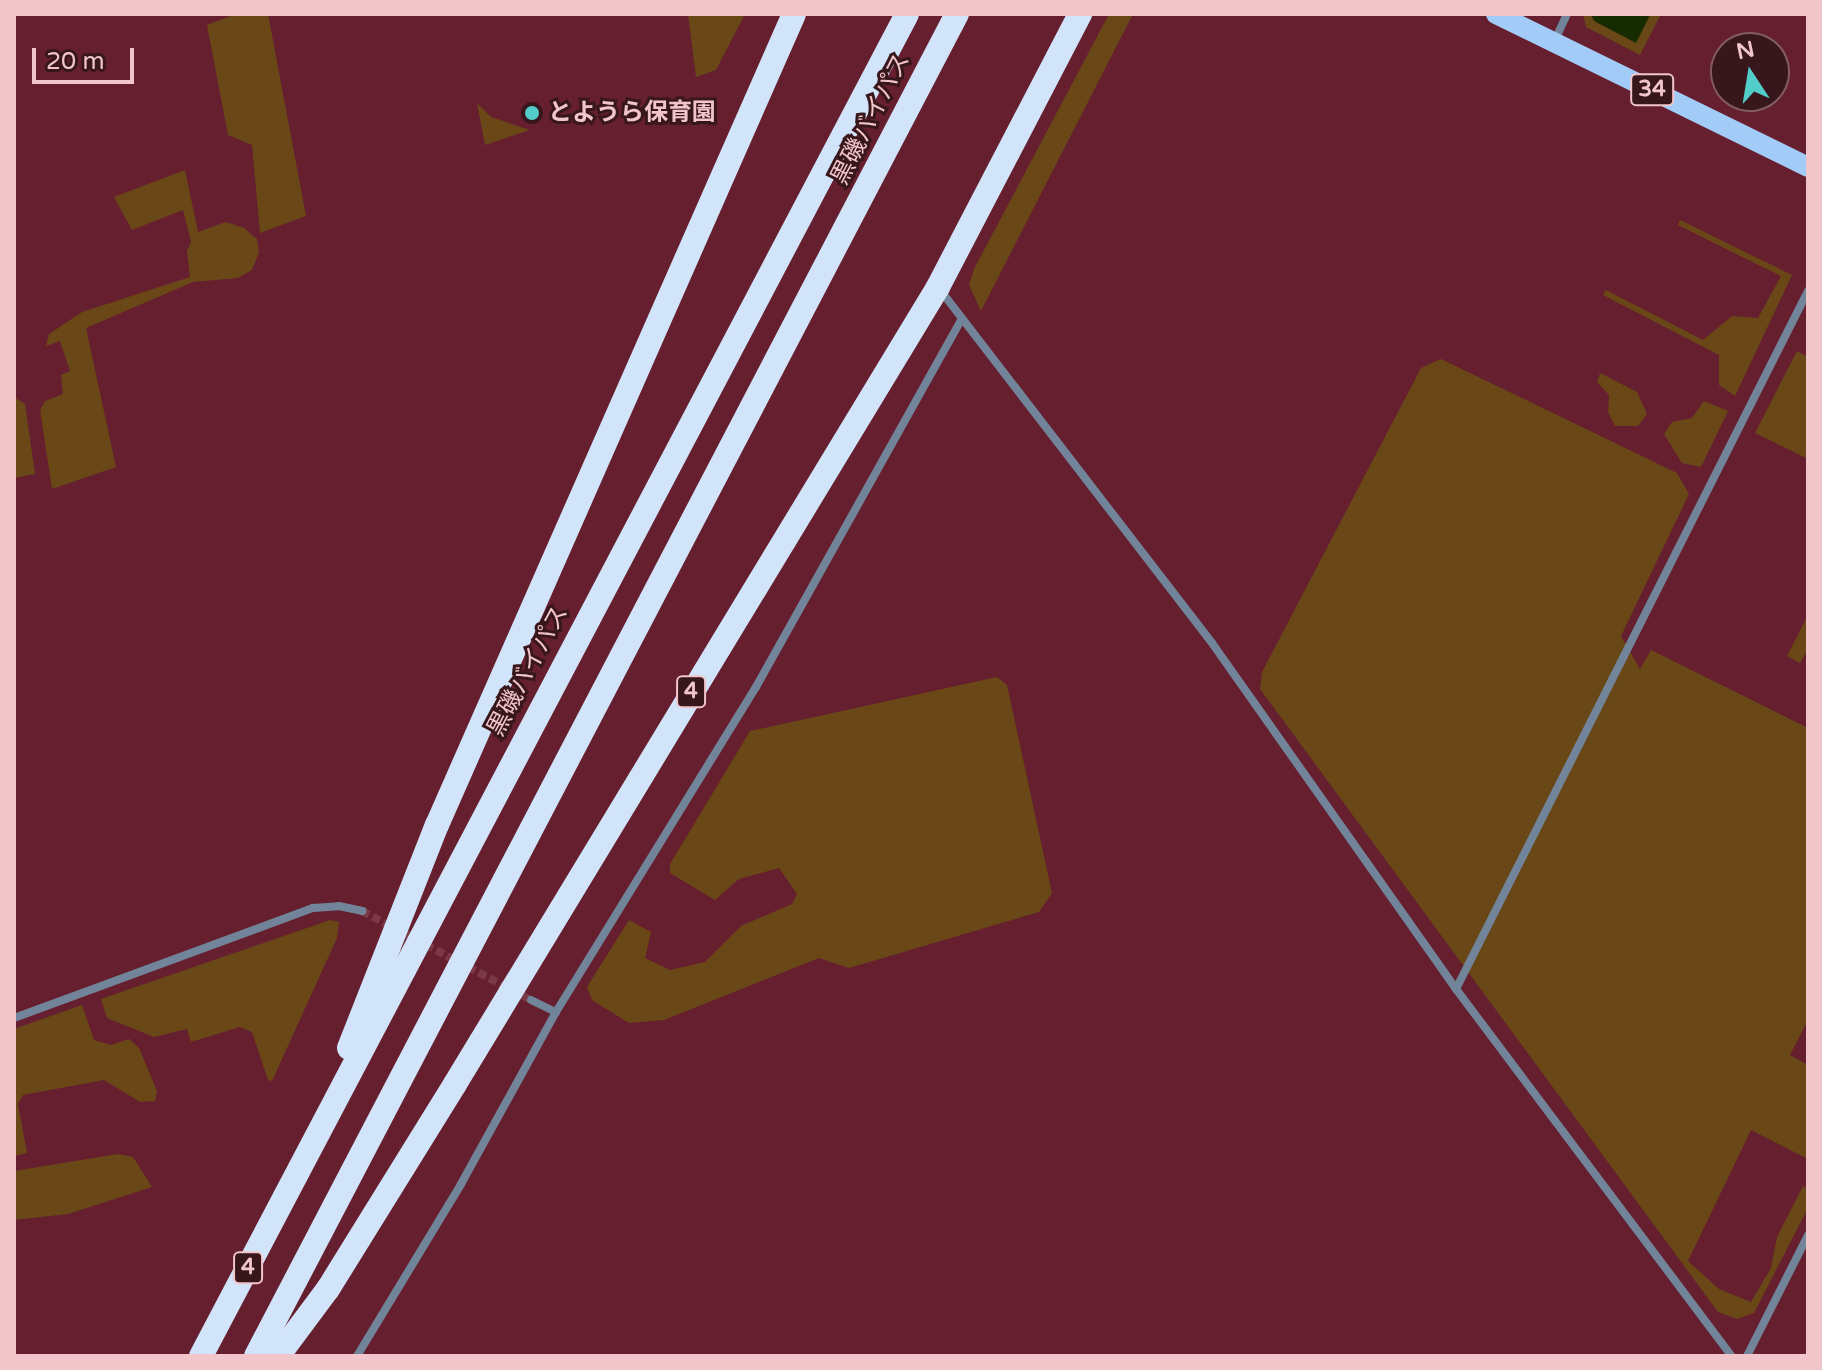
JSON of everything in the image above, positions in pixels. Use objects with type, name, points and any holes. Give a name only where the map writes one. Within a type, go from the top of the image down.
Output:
[{"type":"highway","name":"4","points":[[296,1181],[437,825],[794,14]]},
{"type":"highway","name":"黒磯バイパス","points":[[201,1356],[296,1181],[907,14]]},
{"type":"highway","name":"黒磯バイパス","points":[[256,1356],[957,14]]},
{"type":"highway","name":"4","points":[[278,1356],[328,1289],[455,1084],[938,287],[1080,14]]},
{"type":"main road","name":"34","points":[[1496,14],[1808,167]]},
{"type":"street","points":[[1554,43],[1567,14]]},
{"type":"street","points":[[938,287],[1212,643],[1456,989],[1732,1356]]},
{"type":"street","points":[[1456,989],[1808,291]]},
{"type":"street","points":[[357,1356],[461,1184],[556,1012],[756,687],[962,319]]},
{"type":"street","points":[[14,1018],[313,908],[339,906],[362,911]]},
{"type":"street","points":[[531,1000],[556,1012]]},
{"type":"street","points":[[1747,1356],[1808,1235]]},
{"type":"shaded area","points":[[236,14],[268,14],[306,216],[260,233],[252,145],[228,135],[207,25]]},
{"type":"shaded area","points":[[688,14],[745,14],[716,70],[696,77]]},
{"type":"shaded area","points":[[1109,14],[1133,14],[981,311],[969,285],[974,269]]},
{"type":"shaded area","points":[[1583,14],[1591,14],[1594,21],[1661,14],[1640,55],[1586,27]]},
{"type":"shaded area","points":[[1591,14],[1650,15],[1636,43],[1594,21]]},
{"type":"shaded area","points":[[477,103],[491,117],[530,130],[485,145]]},
{"type":"shaded area","points":[[185,170],[198,232],[226,222],[244,228],[257,239],[259,252],[252,270],[238,278],[193,282],[86,328],[116,467],[52,489],[40,410],[45,401],[63,394],[61,375],[70,371],[60,341],[46,346],[49,334],[82,312],[190,277],[187,251],[191,242],[183,210],[132,230],[114,197]]},
{"type":"shaded area","points":[[1680,220],[1792,275],[1735,396],[1719,385],[1719,355],[1603,295],[1606,290],[1703,340],[1732,316],[1758,318],[1781,276],[1678,225]]},
{"type":"shaded area","points":[[1797,351],[1808,357],[1808,459],[1755,433]]},
{"type":"shaded area","points":[[1441,359],[1677,473],[1689,494],[1621,636],[1640,669],[1651,650],[1808,728],[1808,1020],[1790,1055],[1808,1065],[1808,1159],[1751,1130],[1688,1261],[1719,1289],[1751,1302],[1771,1268],[1777,1237],[1803,1186],[1808,1189],[1808,1208],[1754,1313],[1737,1319],[1718,1312],[1260,689],[1262,672],[1421,368]]},
{"type":"shaded area","points":[[1600,373],[1637,392],[1647,414],[1638,426],[1615,426],[1608,412],[1609,395],[1597,382]]},
{"type":"shaded area","points":[[14,397],[25,404],[35,474],[14,478]]},
{"type":"shaded area","points":[[1704,401],[1728,411],[1701,467],[1682,463],[1664,434],[1672,422],[1692,418]]},
{"type":"shaded area","points":[[1808,615],[1808,649],[1800,663],[1787,656]]},
{"type":"shaded area","points":[[997,677],[1007,685],[1052,893],[1039,912],[849,968],[819,958],[664,1020],[629,1023],[592,1000],[587,987],[629,920],[651,932],[645,958],[670,970],[705,962],[741,926],[792,904],[797,894],[779,868],[739,879],[715,900],[670,873],[670,864],[750,731]]},
{"type":"shaded area","points":[[330,920],[339,922],[337,938],[272,1081],[268,1080],[252,1032],[240,1027],[191,1042],[187,1029],[154,1037],[107,1018],[101,999]]},
{"type":"shaded area","points":[[82,1005],[94,1040],[111,1045],[129,1039],[139,1048],[157,1091],[155,1101],[140,1102],[104,1080],[23,1095],[18,1104],[27,1153],[14,1156],[14,1029]]},
{"type":"shaded area","points":[[118,1154],[133,1157],[152,1187],[68,1214],[14,1220],[14,1171]]},
{"type":"tunnel","points":[[362,911],[531,1000]]},
{"type":"place","name":"とようら保育園","points":[[532,113]]}]
